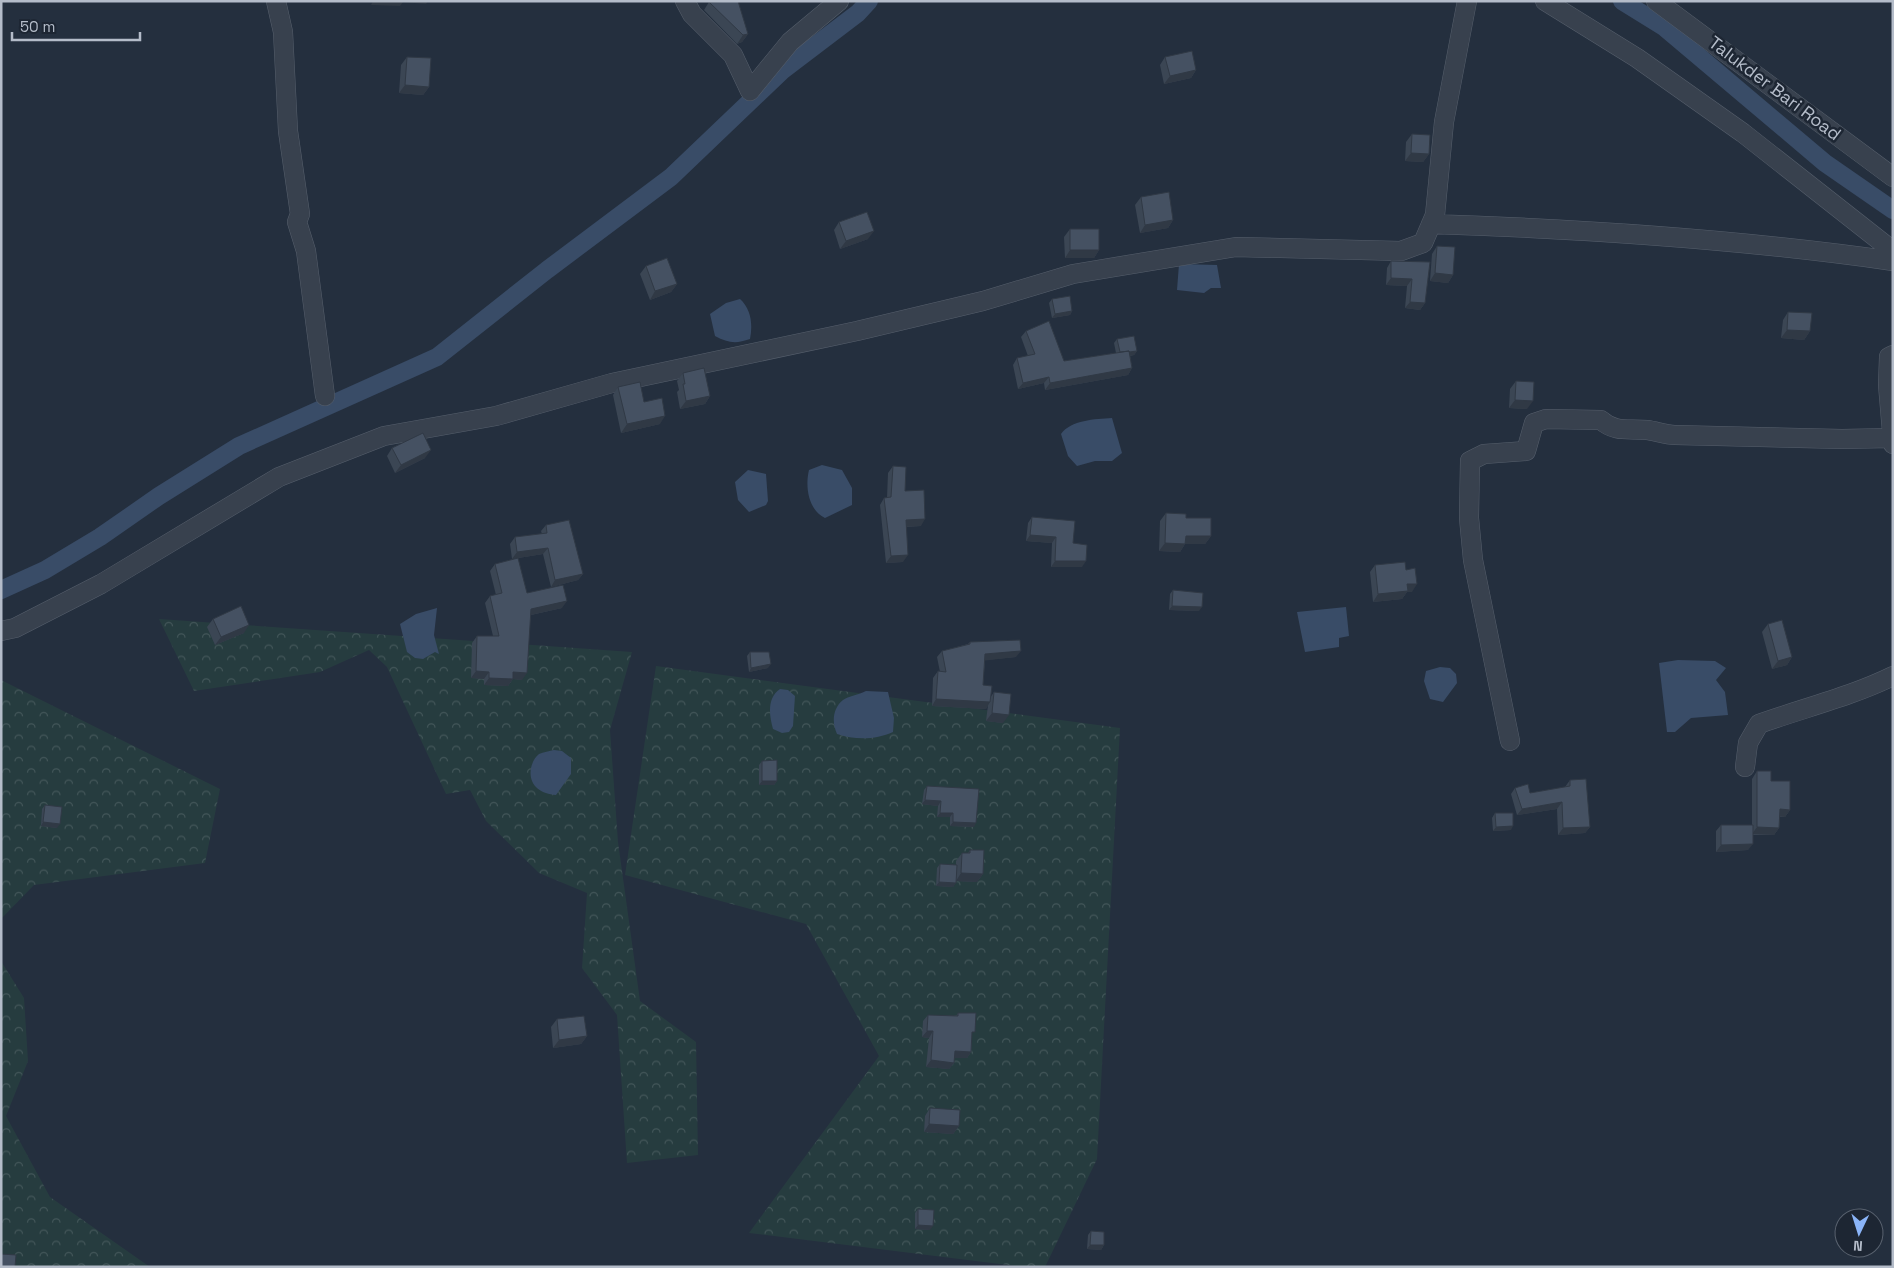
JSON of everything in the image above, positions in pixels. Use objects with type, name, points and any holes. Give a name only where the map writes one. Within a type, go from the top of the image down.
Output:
[{"type":"street","points":[[276,1],[283,32],[288,131],[300,214],[297,222],[306,251],[325,396]]},
{"type":"street","points":[[685,1],[692,14],[733,56],[750,91],[790,42],[839,1]]},
{"type":"street","points":[[1,631],[15,628],[101,584],[278,477],[384,436],[496,416],[612,383],[857,331],[974,303],[1073,274],[1236,247],[1401,251],[1423,243],[1435,215],[1444,122],[1467,1]]},
{"type":"street","points":[[1545,1],[1637,58],[1736,128],[1893,251]]},
{"type":"street","name":"Talukder Bari Road","points":[[1656,1],[1893,177]]},
{"type":"street","points":[[1431,224],[1677,236],[1821,251],[1893,262]]},
{"type":"street","points":[[1510,741],[1473,560],[1469,518],[1470,461],[1484,454],[1526,450],[1534,423],[1546,418],[1601,420],[1608,426],[1620,430],[1648,430],[1656,434],[1675,436],[1892,441],[1888,385],[1889,357],[1893,355]]},
{"type":"street","points":[[1745,767],[1748,743],[1759,724],[1814,704],[1862,691],[1893,676]]},
{"type":"green space","points":[[159,619],[632,652],[610,730],[618,842],[640,1001],[696,1042],[698,1155],[627,1163],[617,1015],[582,968],[587,893],[539,873],[486,821],[470,790],[446,794],[387,667],[369,650],[320,672],[194,691]]},
{"type":"green space","points":[[656,666],[1120,728],[1097,1159],[1045,1267],[1025,1267],[749,1233],[879,1056],[806,924],[625,875]]},
{"type":"green space","points":[[1,680],[220,789],[205,863],[34,885],[1,919]]},
{"type":"green space","points":[[1,961],[24,998],[28,1061],[6,1116],[50,1197],[150,1267],[1,1267]]},
{"type":"water","points":[[1179,264],[1217,265],[1221,288],[1211,288],[1204,293],[1177,290]]},
{"type":"water","points":[[740,299],[749,312],[750,339],[732,342],[715,336],[710,314],[726,303]]},
{"type":"water","points":[[1112,418],[1122,453],[1112,461],[1095,461],[1077,466],[1068,456],[1061,434],[1065,429],[1077,423]]},
{"type":"water","points":[[822,465],[842,470],[852,488],[852,505],[825,518],[811,504],[807,483],[809,470]]},
{"type":"water","points":[[748,470],[766,474],[768,501],[766,505],[749,512],[738,500],[735,482]]},
{"type":"water","points":[[1346,607],[1349,636],[1339,638],[1339,647],[1305,652],[1297,612]]},
{"type":"water","points":[[437,608],[434,635],[439,654],[435,652],[423,659],[415,658],[407,652],[400,624],[416,614]]},
{"type":"water","points":[[1678,660],[1715,661],[1726,668],[1716,680],[1725,692],[1728,715],[1691,718],[1675,732],[1667,732],[1659,663]]},
{"type":"water","points":[[1440,667],[1450,668],[1456,674],[1457,683],[1443,702],[1430,699],[1424,681],[1426,671]]},
{"type":"water","points":[[780,689],[788,690],[795,696],[793,726],[789,732],[782,733],[773,729],[770,713],[773,697]]},
{"type":"water","points":[[866,691],[888,692],[894,718],[893,732],[879,737],[865,738],[837,734],[834,716],[839,704],[845,699]]},
{"type":"water","points":[[554,750],[562,751],[571,758],[571,774],[556,795],[545,793],[536,788],[531,779],[531,768],[535,758],[539,754]]},
{"type":"building","points":[[738,1],[748,34],[743,35],[709,2]]},
{"type":"building","points":[[1192,51],[1196,70],[1170,76],[1165,57]]},
{"type":"building","points":[[407,57],[431,58],[429,87],[405,85]]},
{"type":"building","points":[[1412,134],[1430,135],[1429,154],[1411,153]]},
{"type":"building","points":[[1169,192],[1173,220],[1145,225],[1141,197]]},
{"type":"building","points":[[867,212],[874,231],[846,241],[839,222]]},
{"type":"building","points":[[1070,229],[1099,229],[1099,250],[1070,250]]},
{"type":"building","points":[[1437,246],[1455,247],[1453,275],[1435,273]]},
{"type":"building","points":[[667,258],[677,284],[655,291],[646,266]]},
{"type":"building","points":[[1391,261],[1430,262],[1425,303],[1410,302],[1412,279],[1391,278]]},
{"type":"building","points":[[1070,296],[1072,311],[1055,314],[1052,299]]},
{"type":"building","points":[[1788,312],[1812,313],[1810,331],[1787,330]]},
{"type":"building","points":[[1049,321],[1064,361],[1129,351],[1132,368],[1050,383],[1049,377],[1023,383],[1017,358],[1035,354],[1026,331]]},
{"type":"building","points":[[1134,336],[1137,351],[1120,352],[1117,339]]},
{"type":"building","points":[[704,368],[710,396],[686,401],[683,373]]},
{"type":"building","points":[[1516,381],[1534,382],[1533,401],[1515,400]]},
{"type":"building","points":[[640,382],[644,402],[662,398],[665,416],[627,424],[618,387]]},
{"type":"building","points":[[423,433],[431,450],[401,465],[392,448]]},
{"type":"building","points":[[893,466],[906,467],[905,491],[924,490],[925,519],[906,520],[908,555],[891,556],[884,498],[891,497]]},
{"type":"building","points":[[1166,513],[1186,514],[1186,518],[1211,518],[1211,536],[1186,536],[1185,544],[1165,543]]},
{"type":"building","points":[[1032,517],[1075,521],[1073,543],[1087,545],[1086,561],[1055,561],[1056,537],[1030,535]]},
{"type":"building","points":[[569,520],[583,574],[555,580],[548,548],[517,552],[515,537],[547,533],[546,525]]},
{"type":"building","points":[[518,558],[527,593],[563,585],[567,601],[531,609],[527,673],[513,672],[513,679],[489,678],[489,672],[476,671],[477,636],[499,636],[490,596],[502,593],[495,564]]},
{"type":"building","points":[[1405,562],[1406,570],[1415,568],[1417,584],[1407,584],[1408,591],[1378,594],[1375,565]]},
{"type":"building","points":[[1173,590],[1203,593],[1202,607],[1172,606]]},
{"type":"building","points":[[241,606],[249,625],[221,637],[213,619]]},
{"type":"building","points":[[1782,620],[1792,657],[1778,661],[1768,624]]},
{"type":"building","points":[[1020,640],[1021,651],[985,654],[983,685],[992,686],[990,702],[936,699],[938,671],[946,672],[942,651],[970,644],[970,642]]},
{"type":"building","points":[[750,652],[769,652],[771,664],[751,668]]},
{"type":"building","points":[[994,692],[1011,694],[1009,715],[992,713]]},
{"type":"building","points":[[777,760],[777,781],[762,781],[762,761]]},
{"type":"building","points":[[1757,771],[1771,771],[1771,781],[1790,781],[1790,810],[1780,809],[1779,828],[1757,827]]},
{"type":"building","points":[[1586,779],[1590,827],[1563,828],[1562,802],[1522,809],[1515,788],[1528,784],[1530,793],[1570,786],[1570,780]]},
{"type":"building","points":[[927,786],[979,789],[976,823],[953,822],[953,813],[940,813],[941,801],[925,800]]},
{"type":"building","points":[[45,805],[62,807],[60,824],[43,822]]},
{"type":"building","points":[[1495,813],[1513,813],[1513,826],[1496,827]]},
{"type":"building","points":[[1721,825],[1753,825],[1753,844],[1721,845]]},
{"type":"building","points":[[970,850],[984,850],[983,874],[961,873],[962,853],[970,853]]},
{"type":"building","points":[[940,864],[957,865],[956,883],[939,882]]},
{"type":"building","points":[[958,1013],[976,1013],[975,1032],[972,1032],[971,1052],[955,1051],[954,1063],[931,1060],[933,1031],[927,1031],[928,1015],[958,1016]]},
{"type":"building","points":[[584,1016],[587,1036],[559,1040],[557,1019]]},
{"type":"building","points":[[930,1108],[960,1110],[959,1126],[929,1124]]},
{"type":"building","points":[[918,1209],[934,1210],[933,1226],[918,1225]]},
{"type":"building","points":[[1091,1231],[1104,1232],[1104,1245],[1090,1245]]},
{"type":"building","points":[[1,1254],[16,1255],[15,1267],[1,1267]]},
{"type":"waterway","points":[[1,590],[45,570],[100,537],[159,496],[239,446],[437,357],[547,270],[671,177],[783,70],[858,13],[869,1]]},
{"type":"waterway","points":[[1622,1],[1664,27],[1825,163],[1893,210]]}]
